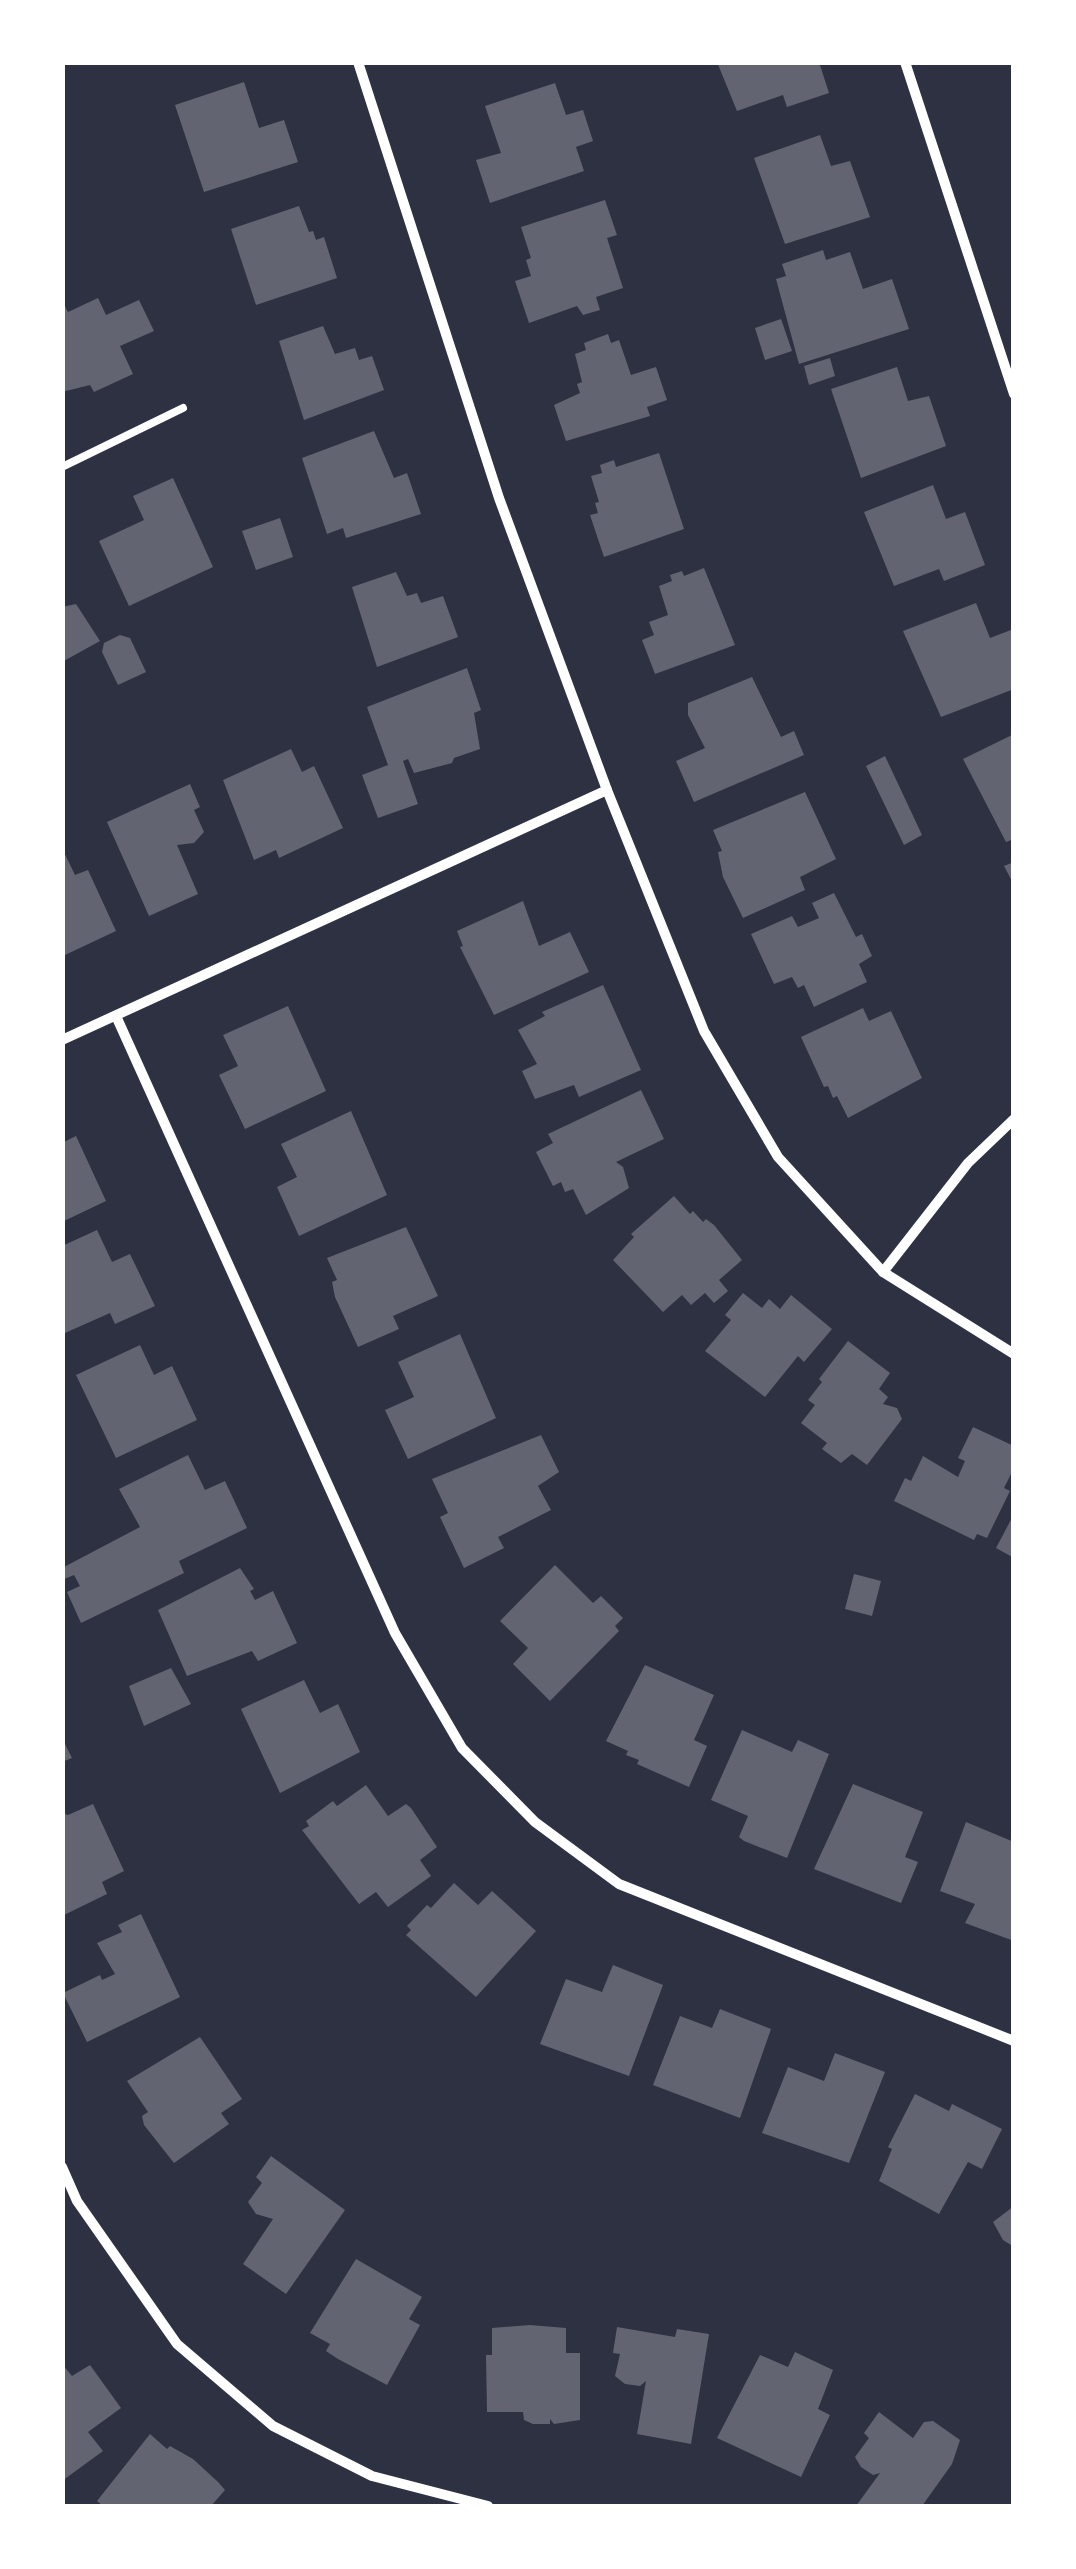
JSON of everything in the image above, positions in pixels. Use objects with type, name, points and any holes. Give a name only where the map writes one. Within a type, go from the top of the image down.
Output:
[{"type":"street","points":[[906,62],[1014,394]]},
{"type":"street","points":[[359,63],[499,498],[607,790],[704,1031],[778,1158],[883,1272],[1014,1354]]},
{"type":"street","points":[[62,1040],[607,790]]},
{"type":"street","points":[[116,1016],[395,1633],[462,1748],[534,1822],[619,1884],[1014,2042]]},
{"type":"street","points":[[883,1272],[968,1163],[1014,1119]]},
{"type":"street","points":[[62,2168],[78,2201],[178,2344],[273,2426],[372,2476],[488,2506]]},
{"type":"lane","points":[[62,467],[184,408]]},
{"type":"building","points":[[717,62],[819,62],[829,93],[787,107],[783,95],[737,111]]},
{"type":"building","points":[[244,82],[259,128],[284,120],[298,162],[204,192],[175,105]]},
{"type":"building","points":[[555,83],[566,115],[583,110],[593,141],[576,147],[584,171],[490,203],[476,160],[501,153],[485,106]]},
{"type":"building","points":[[820,135],[831,166],[850,161],[870,217],[785,244],[754,158]]},
{"type":"building","points":[[605,200],[617,235],[607,238],[623,288],[596,297],[600,310],[583,315],[577,306],[529,323],[515,281],[531,276],[526,260],[531,258],[521,227]]},
{"type":"building","points":[[299,206],[309,232],[313,231],[316,240],[324,237],[337,278],[256,305],[231,229]]},
{"type":"building","points":[[823,250],[826,260],[850,252],[863,289],[892,279],[909,329],[799,364],[776,279],[786,276],[782,264]]},
{"type":"building","points":[[98,298],[106,315],[139,300],[154,331],[120,346],[133,374],[94,392],[90,385],[62,392],[62,301],[68,312]]},
{"type":"building","points":[[781,319],[792,351],[765,360],[755,328]]},
{"type":"building","points":[[323,326],[335,354],[355,348],[359,360],[372,356],[384,390],[304,420],[279,341]]},
{"type":"building","points":[[608,334],[611,343],[619,340],[631,375],[656,367],[667,400],[647,407],[650,416],[566,441],[554,405],[580,393],[577,384],[582,382],[575,354],[586,350],[584,343]]},
{"type":"building","points":[[830,358],[835,376],[809,385],[804,366]]},
{"type":"building","points":[[897,367],[908,401],[929,396],[946,446],[861,478],[831,389]]},
{"type":"building","points":[[374,431],[394,478],[407,473],[421,514],[346,538],[343,528],[327,534],[302,458]]},
{"type":"building","points":[[659,453],[684,529],[604,557],[590,515],[598,513],[595,503],[599,502],[591,476],[602,473],[600,465],[614,460],[616,467]]},
{"type":"building","points":[[173,478],[213,567],[129,606],[99,541],[144,520],[133,496]]},
{"type":"building","points":[[933,485],[946,519],[965,512],[985,565],[944,581],[939,569],[894,586],[864,512]]},
{"type":"building","points":[[280,518],[293,557],[256,570],[242,531]]},
{"type":"building","points":[[704,568],[735,645],[655,674],[642,640],[654,635],[649,622],[668,615],[659,586],[672,581],[670,575],[682,571],[684,576]]},
{"type":"building","points":[[396,572],[407,596],[417,593],[421,603],[443,596],[458,637],[377,667],[352,587]]},
{"type":"building","points":[[976,603],[990,638],[1011,630],[1014,689],[941,717],[903,631]]},
{"type":"building","points":[[76,604],[100,641],[62,662],[62,607]]},
{"type":"building","points":[[120,635],[130,638],[146,672],[118,685],[102,652],[104,643]]},
{"type":"building","points":[[467,668],[481,710],[474,713],[480,749],[454,758],[452,763],[414,773],[408,759],[403,761],[418,804],[378,818],[362,775],[388,765],[367,707]]},
{"type":"building","points":[[752,677],[781,737],[794,731],[804,755],[694,802],[676,761],[705,748],[688,715],[688,703]]},
{"type":"building","points":[[1014,734],[1014,839],[1006,842],[963,759]]},
{"type":"building","points":[[291,749],[302,772],[314,766],[343,828],[279,858],[276,850],[254,860],[223,780]]},
{"type":"building","points":[[885,756],[922,835],[904,845],[866,766]]},
{"type":"building","points":[[190,784],[200,807],[194,810],[204,832],[194,843],[177,845],[198,894],[149,916],[107,822]]},
{"type":"building","points":[[805,792],[836,859],[800,877],[805,890],[743,918],[723,877],[718,852],[722,851],[713,830]]},
{"type":"building","points":[[62,848],[75,875],[88,870],[116,931],[65,955]]},
{"type":"building","points":[[1014,862],[1014,885],[1004,866]]},
{"type":"building","points":[[834,893],[856,937],[862,934],[872,956],[859,964],[867,982],[814,1007],[804,985],[798,988],[792,977],[774,984],[751,934],[792,916],[798,927],[819,918],[812,903]]},
{"type":"building","points":[[523,901],[539,946],[570,932],[589,972],[494,1015],[460,947],[463,946],[457,931]]},
{"type":"building","points":[[603,985],[641,1070],[579,1097],[574,1085],[535,1099],[522,1071],[537,1064],[518,1030],[545,1016],[542,1012]]},
{"type":"building","points":[[288,1006],[326,1091],[245,1129],[219,1075],[238,1066],[223,1035]]},
{"type":"building","points":[[863,1008],[869,1021],[891,1011],[922,1078],[848,1118],[837,1096],[833,1098],[828,1086],[824,1087],[801,1037]]},
{"type":"building","points":[[641,1090],[664,1139],[616,1162],[623,1167],[629,1188],[586,1215],[573,1189],[565,1192],[561,1182],[553,1186],[536,1152],[553,1143],[548,1134]]},
{"type":"building","points":[[351,1111],[387,1195],[299,1236],[277,1187],[297,1177],[281,1144]]},
{"type":"building","points":[[76,1136],[106,1201],[62,1222],[62,1143]]},
{"type":"building","points":[[674,1196],[690,1214],[693,1211],[703,1222],[706,1219],[714,1225],[742,1260],[719,1280],[728,1291],[714,1303],[705,1293],[691,1305],[682,1295],[663,1312],[613,1260],[634,1237],[631,1234]]},
{"type":"building","points":[[406,1227],[438,1296],[393,1316],[399,1329],[358,1347],[335,1297],[332,1282],[337,1280],[327,1258]]},
{"type":"building","points":[[97,1230],[112,1262],[130,1254],[155,1306],[115,1324],[110,1313],[65,1333],[62,1246]]},
{"type":"building","points":[[743,1293],[762,1308],[769,1299],[780,1309],[791,1295],[832,1329],[804,1362],[798,1356],[765,1397],[705,1351],[731,1320],[725,1315]]},
{"type":"building","points":[[460,1334],[496,1418],[408,1459],[385,1410],[414,1397],[398,1362]]},
{"type":"building","points":[[848,1341],[890,1373],[879,1389],[888,1397],[883,1404],[897,1408],[902,1419],[867,1465],[852,1454],[841,1463],[822,1449],[827,1443],[801,1423],[815,1405],[808,1400],[822,1382],[819,1379]]},
{"type":"building","points":[[140,1345],[154,1375],[172,1366],[197,1420],[116,1458],[76,1375]]},
{"type":"building","points":[[973,1427],[1014,1446],[1014,1468],[1004,1488],[1010,1491],[987,1538],[977,1534],[974,1540],[894,1501],[905,1478],[911,1481],[923,1456],[958,1477],[965,1461],[958,1458]]},
{"type":"building","points":[[541,1435],[559,1472],[538,1486],[551,1510],[498,1537],[504,1548],[464,1568],[440,1517],[448,1513],[432,1479]]},
{"type":"building","points":[[188,1455],[205,1490],[225,1481],[247,1528],[179,1561],[184,1573],[81,1623],[67,1592],[80,1586],[74,1575],[62,1580],[62,1568],[140,1527],[119,1489]]},
{"type":"building","points":[[1014,1514],[1014,1558],[996,1548]]},
{"type":"building","points":[[555,1565],[593,1603],[601,1596],[623,1618],[615,1626],[619,1631],[550,1701],[513,1664],[528,1648],[500,1621]]},
{"type":"building","points":[[240,1568],[254,1589],[250,1591],[255,1600],[273,1591],[297,1643],[258,1661],[252,1651],[187,1676],[158,1610]]},
{"type":"building","points":[[854,1574],[881,1581],[872,1616],[845,1609]]},
{"type":"building","points":[[645,1665],[714,1695],[694,1740],[707,1746],[689,1787],[637,1764],[639,1760],[626,1755],[628,1751],[606,1741]]},
{"type":"building","points":[[171,1668],[191,1704],[144,1726],[129,1686]]},
{"type":"building","points":[[304,1680],[320,1713],[338,1704],[360,1752],[280,1793],[241,1709]]},
{"type":"building","points":[[742,1730],[792,1752],[798,1740],[829,1754],[787,1858],[744,1841],[739,1837],[748,1816],[711,1800]]},
{"type":"building","points":[[62,1738],[72,1758],[62,1762]]},
{"type":"building","points":[[853,1784],[923,1812],[905,1857],[918,1862],[901,1903],[814,1869]]},
{"type":"building","points":[[366,1785],[388,1816],[406,1804],[411,1808],[437,1847],[420,1860],[431,1876],[388,1907],[376,1892],[359,1904],[302,1830],[309,1826],[306,1821],[333,1801],[337,1806]]},
{"type":"building","points":[[93,1804],[124,1871],[102,1882],[107,1894],[62,1916],[62,1813],[68,1815]]},
{"type":"building","points":[[966,1822],[1014,1842],[1014,1941],[965,1923],[975,1904],[940,1891]]},
{"type":"building","points":[[454,1883],[478,1905],[492,1891],[536,1931],[476,1997],[406,1935],[411,1930],[407,1926]]},
{"type":"building","points":[[141,1914],[180,1997],[87,2042],[63,1993],[100,1975],[102,1980],[115,1974],[97,1943],[122,1932],[118,1925]]},
{"type":"building","points":[[613,1965],[663,1985],[629,2076],[540,2044],[566,1979],[602,1992]]},
{"type":"building","points":[[720,2009],[771,2029],[740,2118],[653,2085],[680,2016],[712,2028]]},
{"type":"building","points":[[200,2037],[242,2099],[221,2113],[229,2124],[174,2163],[144,2125],[142,2116],[148,2112],[127,2081]]},
{"type":"building","points":[[835,2053],[885,2072],[849,2163],[762,2133],[788,2067],[824,2081]]},
{"type":"building","points":[[915,2094],[949,2111],[952,2104],[1002,2129],[982,2169],[968,2162],[939,2214],[879,2181],[892,2149],[888,2147]]},
{"type":"building","points":[[271,2156],[345,2210],[286,2294],[243,2264],[273,2219],[256,2214],[248,2202],[262,2183],[256,2177]]},
{"type":"building","points":[[1014,2206],[1014,2247],[1003,2240],[993,2222]]},
{"type":"building","points":[[356,2259],[422,2297],[409,2319],[420,2325],[387,2385],[326,2351],[330,2344],[310,2333]]},
{"type":"building","points":[[617,2327],[675,2337],[677,2329],[709,2334],[691,2444],[637,2434],[646,2381],[640,2386],[625,2384],[615,2376],[620,2354],[613,2353]]},
{"type":"building","points":[[492,2328],[566,2328],[566,2353],[580,2353],[580,2420],[554,2424],[550,2419],[550,2424],[533,2424],[524,2420],[523,2412],[487,2412],[486,2355],[492,2355]]},
{"type":"building","points":[[795,2352],[833,2370],[818,2409],[830,2415],[801,2477],[717,2438],[760,2355],[788,2367]]},
{"type":"building","points":[[62,2364],[72,2376],[90,2365],[121,2408],[88,2432],[103,2451],[62,2481]]},
{"type":"building","points":[[879,2412],[913,2438],[924,2422],[933,2421],[960,2440],[952,2464],[922,2506],[856,2506],[880,2473],[873,2475],[855,2457],[869,2438],[864,2433]]},
{"type":"building","points":[[150,2434],[167,2449],[170,2446],[193,2459],[225,2490],[211,2506],[103,2506],[97,2501]]}]
